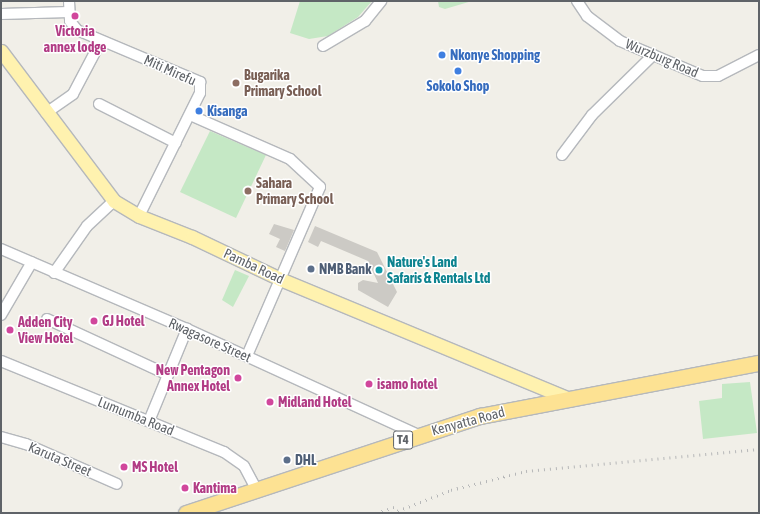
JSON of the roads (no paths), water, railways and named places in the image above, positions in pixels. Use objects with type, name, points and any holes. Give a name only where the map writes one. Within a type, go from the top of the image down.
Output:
[{"type":"highway","name":"Kenyatta Road","points":[[186,513],[418,434],[496,412],[756,367]]},
{"type":"main road","name":"Pamba Road","points":[[1,51],[46,113],[114,201],[140,216],[192,237],[280,279],[570,399]]},
{"type":"street","name":"Miti Mirefu","points":[[69,1],[70,21],[76,30],[200,82],[200,93],[140,216]]},
{"type":"street","points":[[323,46],[364,21],[380,1]]},
{"type":"street","name":"Wurzburg Road","points":[[576,1],[596,24],[620,41],[712,77],[759,55]]},
{"type":"street","points":[[1,14],[69,12]]},
{"type":"street","points":[[46,113],[73,94],[101,41]]},
{"type":"street","points":[[562,155],[592,115],[653,55]]},
{"type":"street","points":[[98,104],[176,143]]},
{"type":"street","points":[[190,115],[290,159],[319,185],[318,197],[280,279],[247,356]]},
{"type":"street","points":[[54,273],[88,226],[114,201]]},
{"type":"street","name":"Rwagasore Street","points":[[1,249],[187,329],[418,434]]},
{"type":"street","points":[[3,309],[32,262]]},
{"type":"street","points":[[47,319],[168,375]]},
{"type":"street","points":[[149,421],[187,329]]},
{"type":"street","name":"Lumumba Road","points":[[1,361],[149,421],[235,458],[257,490]]},
{"type":"street","name":"Karuta Street","points":[[1,437],[26,444],[117,484]]},
{"type":"railway","points":[[392,513],[451,490],[526,471],[759,449]]},
{"type":"railway","points":[[376,513],[397,506]]},
{"type":"place","name":"Victoria annex lodge","points":[[75,16]]},
{"type":"place","name":"Nkonye Shopping","points":[[442,55]]},
{"type":"place","name":"Sokolo Shop","points":[[458,71]]},
{"type":"place","name":"Bugarika Primary School","points":[[236,83]]},
{"type":"place","name":"Kisanga","points":[[199,111]]},
{"type":"place","name":"Sahara Primary School","points":[[248,191]]},
{"type":"place","name":"NMB Bank","points":[[311,269]]},
{"type":"place","name":"Nature's Land Safaris & Rentals Ltd","points":[[379,270]]},
{"type":"place","name":"GJ Hotel","points":[[94,321]]},
{"type":"place","name":"Adden City View Hotel","points":[[10,330]]},
{"type":"place","name":"New Pentagon Annex Hotel","points":[[238,378]]},
{"type":"place","name":"isamo hotel","points":[[369,384]]},
{"type":"place","name":"Midland Hotel","points":[[270,402]]},
{"type":"place","name":"DHL","points":[[287,460]]},
{"type":"place","name":"MS Hotel","points":[[124,467]]},
{"type":"place","name":"Kantima","points":[[185,488]]}]
